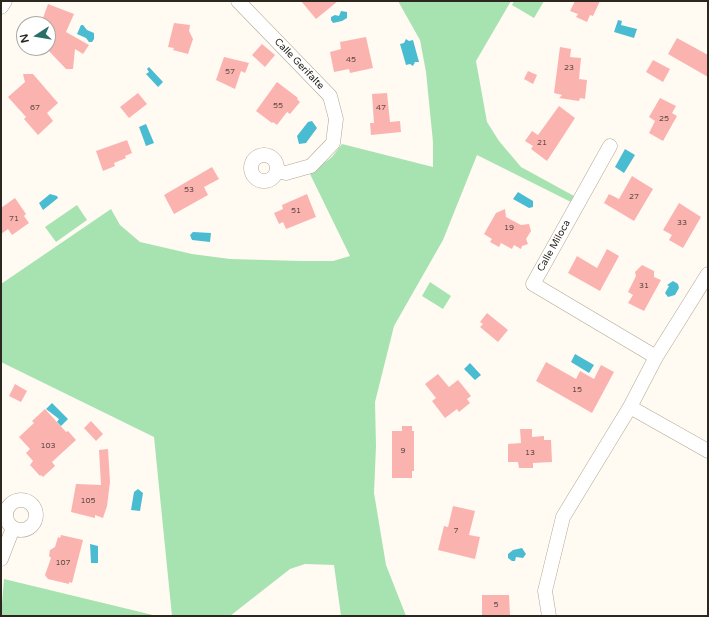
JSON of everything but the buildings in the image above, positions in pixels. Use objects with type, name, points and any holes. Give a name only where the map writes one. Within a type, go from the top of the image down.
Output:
[{"type":"street","points":[[1,7],[5,1]]},
{"type":"street","name":"Calle Gerifalte","points":[[238,1],[330,96],[336,119],[333,143],[311,166],[286,173],[277,171]]},
{"type":"street","name":"Calle Miloca","points":[[610,146],[533,284],[656,357]]},
{"type":"street","points":[[549,616],[545,591],[563,517],[630,407],[656,357],[708,274]]},
{"type":"street","points":[[630,407],[708,451]]},
{"type":"street","points":[[1,558],[13,528]]},
{"type":"green space","points":[[398,1],[511,1],[476,61],[487,122],[499,141],[521,167],[574,196],[571,202],[477,155],[443,240],[394,326],[375,402],[376,446],[374,493],[386,565],[406,616],[341,616],[334,565],[305,564],[290,569],[230,616],[172,616],[154,437],[1,362],[1,284],[111,209],[120,225],[140,242],[192,254],[230,259],[301,261],[333,261],[350,256],[310,174],[332,157],[342,144],[433,167],[433,142],[426,72],[420,40]]},
{"type":"green space","points":[[514,1],[544,1],[534,18],[512,5]]},
{"type":"green space","points":[[77,205],[87,220],[56,242],[45,227]]},
{"type":"green space","points":[[430,282],[451,296],[443,309],[422,296]]},
{"type":"green space","points":[[4,579],[157,616],[1,616]]},
{"type":"water","points":[[341,11],[347,12],[347,18],[333,23],[331,17],[335,15],[339,16]]},
{"type":"water","points":[[618,20],[622,21],[621,25],[637,29],[634,38],[614,32]]},
{"type":"water","points":[[81,25],[94,33],[94,39],[92,42],[89,42],[86,38],[77,34]]},
{"type":"water","points":[[406,39],[409,41],[413,40],[419,62],[415,62],[413,66],[410,64],[406,65],[400,44],[404,43]]},
{"type":"water","points":[[149,67],[163,82],[158,87],[146,74],[149,72],[147,69]]},
{"type":"water","points":[[312,121],[317,128],[306,143],[299,144],[297,136],[308,122]]},
{"type":"water","points":[[146,124],[154,143],[146,146],[139,127]]},
{"type":"water","points":[[625,149],[635,155],[624,173],[615,167]]},
{"type":"water","points":[[518,192],[533,201],[533,207],[529,208],[513,199]]},
{"type":"water","points":[[50,194],[57,196],[58,198],[43,210],[39,203]]},
{"type":"water","points":[[193,232],[211,233],[210,242],[192,240],[190,235]]},
{"type":"water","points":[[673,281],[678,284],[679,288],[675,295],[668,297],[665,293],[669,286],[667,285]]},
{"type":"water","points":[[575,354],[594,365],[589,373],[571,362]]},
{"type":"water","points":[[470,363],[481,375],[475,380],[464,369]]},
{"type":"water","points":[[52,403],[68,419],[61,426],[57,422],[59,419],[46,409]]},
{"type":"water","points":[[138,489],[143,493],[140,511],[131,510],[134,492]]},
{"type":"water","points":[[90,544],[98,546],[98,563],[91,563]]},
{"type":"water","points":[[522,548],[526,554],[523,558],[516,557],[515,561],[512,561],[508,558],[508,554],[513,550]]}]
